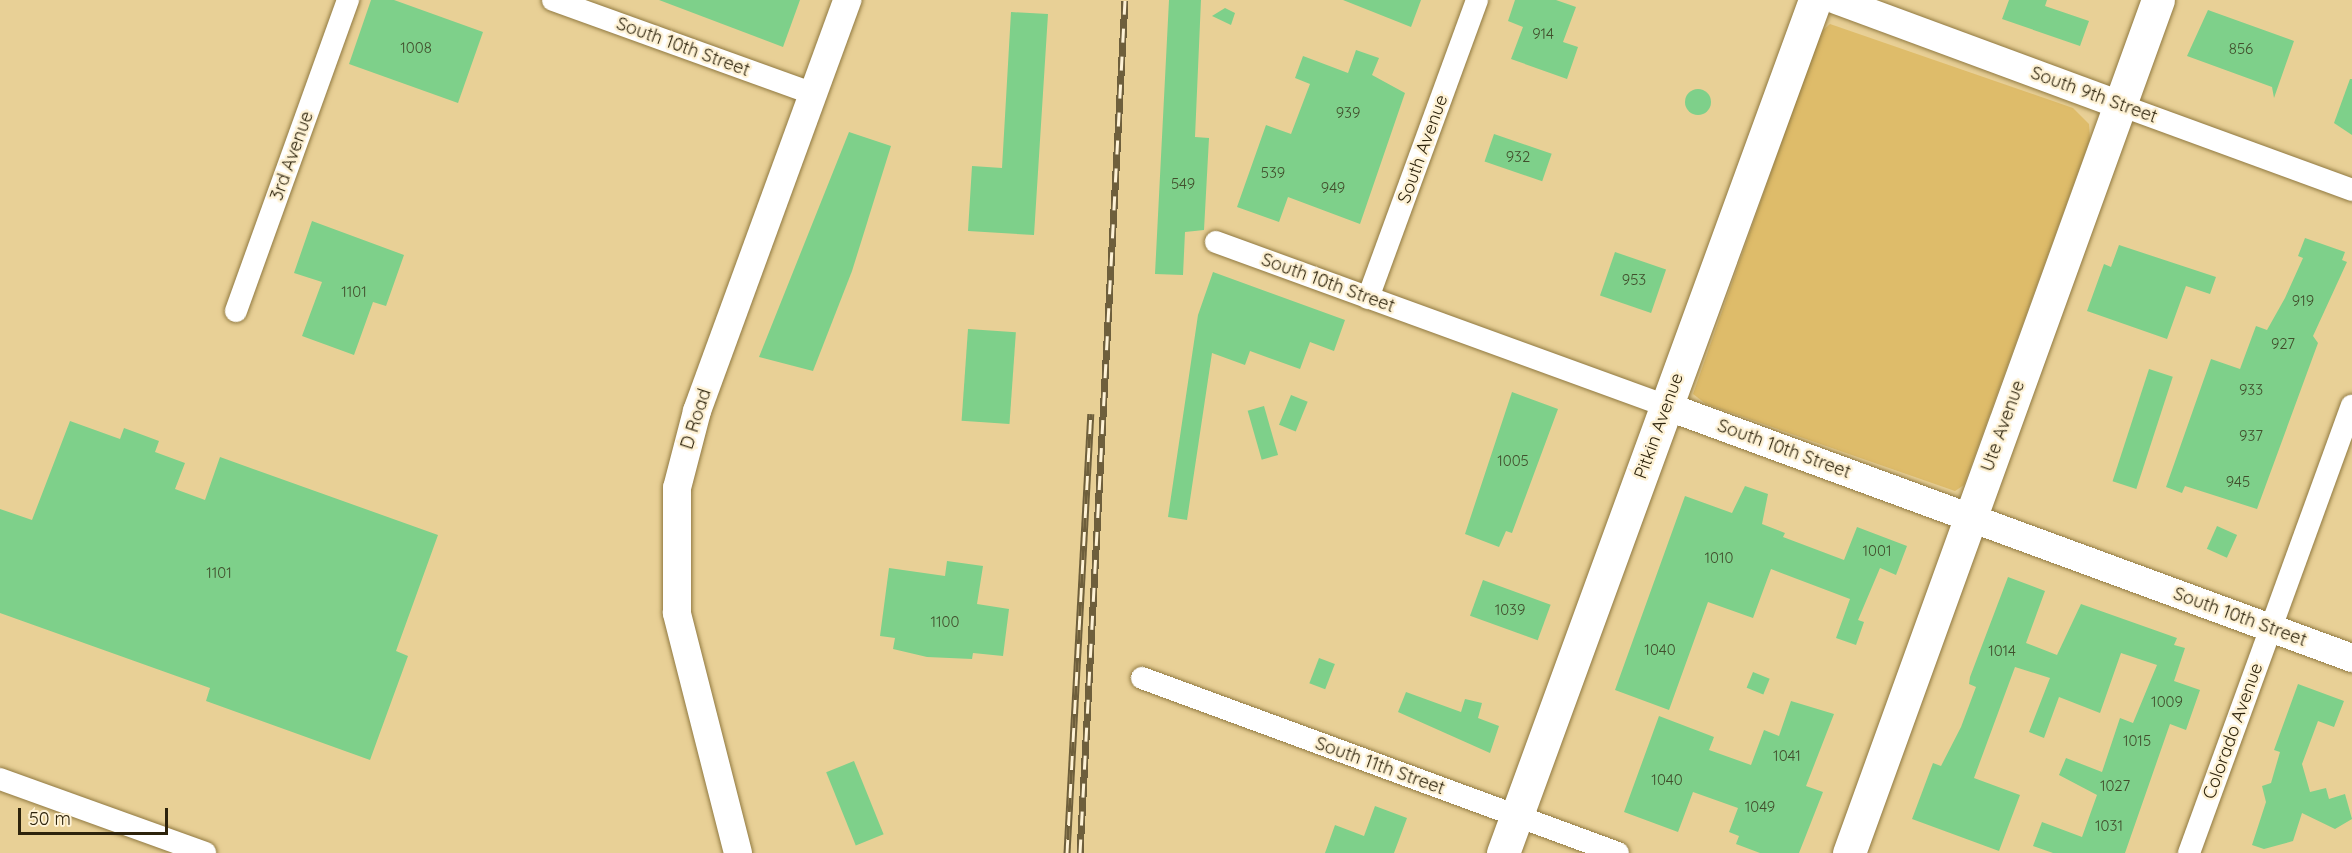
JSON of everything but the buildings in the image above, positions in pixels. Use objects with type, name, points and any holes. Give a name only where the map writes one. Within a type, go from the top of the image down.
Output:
[{"type":"main road","name":"Pitkin Avenue","points":[[1503,853],[1815,0]]},
{"type":"main road","name":"Ute Avenue","points":[[1849,853],[2158,0]]},
{"type":"street","name":"3rd Avenue","points":[[236,311],[348,0]]},
{"type":"street","name":"South 10th Street","points":[[553,0],[814,94]]},
{"type":"street","name":"D Road","points":[[738,853],[677,613],[677,488],[697,411],[847,0]]},
{"type":"street","name":"South Avenue","points":[[1368,298],[1477,0]]},
{"type":"street","name":"South 9th Street","points":[[1836,0],[2352,190]]},
{"type":"street","name":"South 10th Street","points":[[1216,242],[2352,658]]},
{"type":"street","name":"Colorado Avenue","points":[[2189,853],[2352,406]]},
{"type":"street","name":"South 11th Street","points":[[1142,678],[1618,853]]},
{"type":"street","points":[[0,779],[205,853]]},
{"type":"shaded area","points":[[1830,24],[2073,108],[2089,124],[2090,139],[1964,485],[1955,491],[1706,404],[1693,394],[1820,33]]},
{"type":"railway","points":[[1080,853],[1125,0]]},
{"type":"railway","points":[[1067,853],[1091,414]]}]
